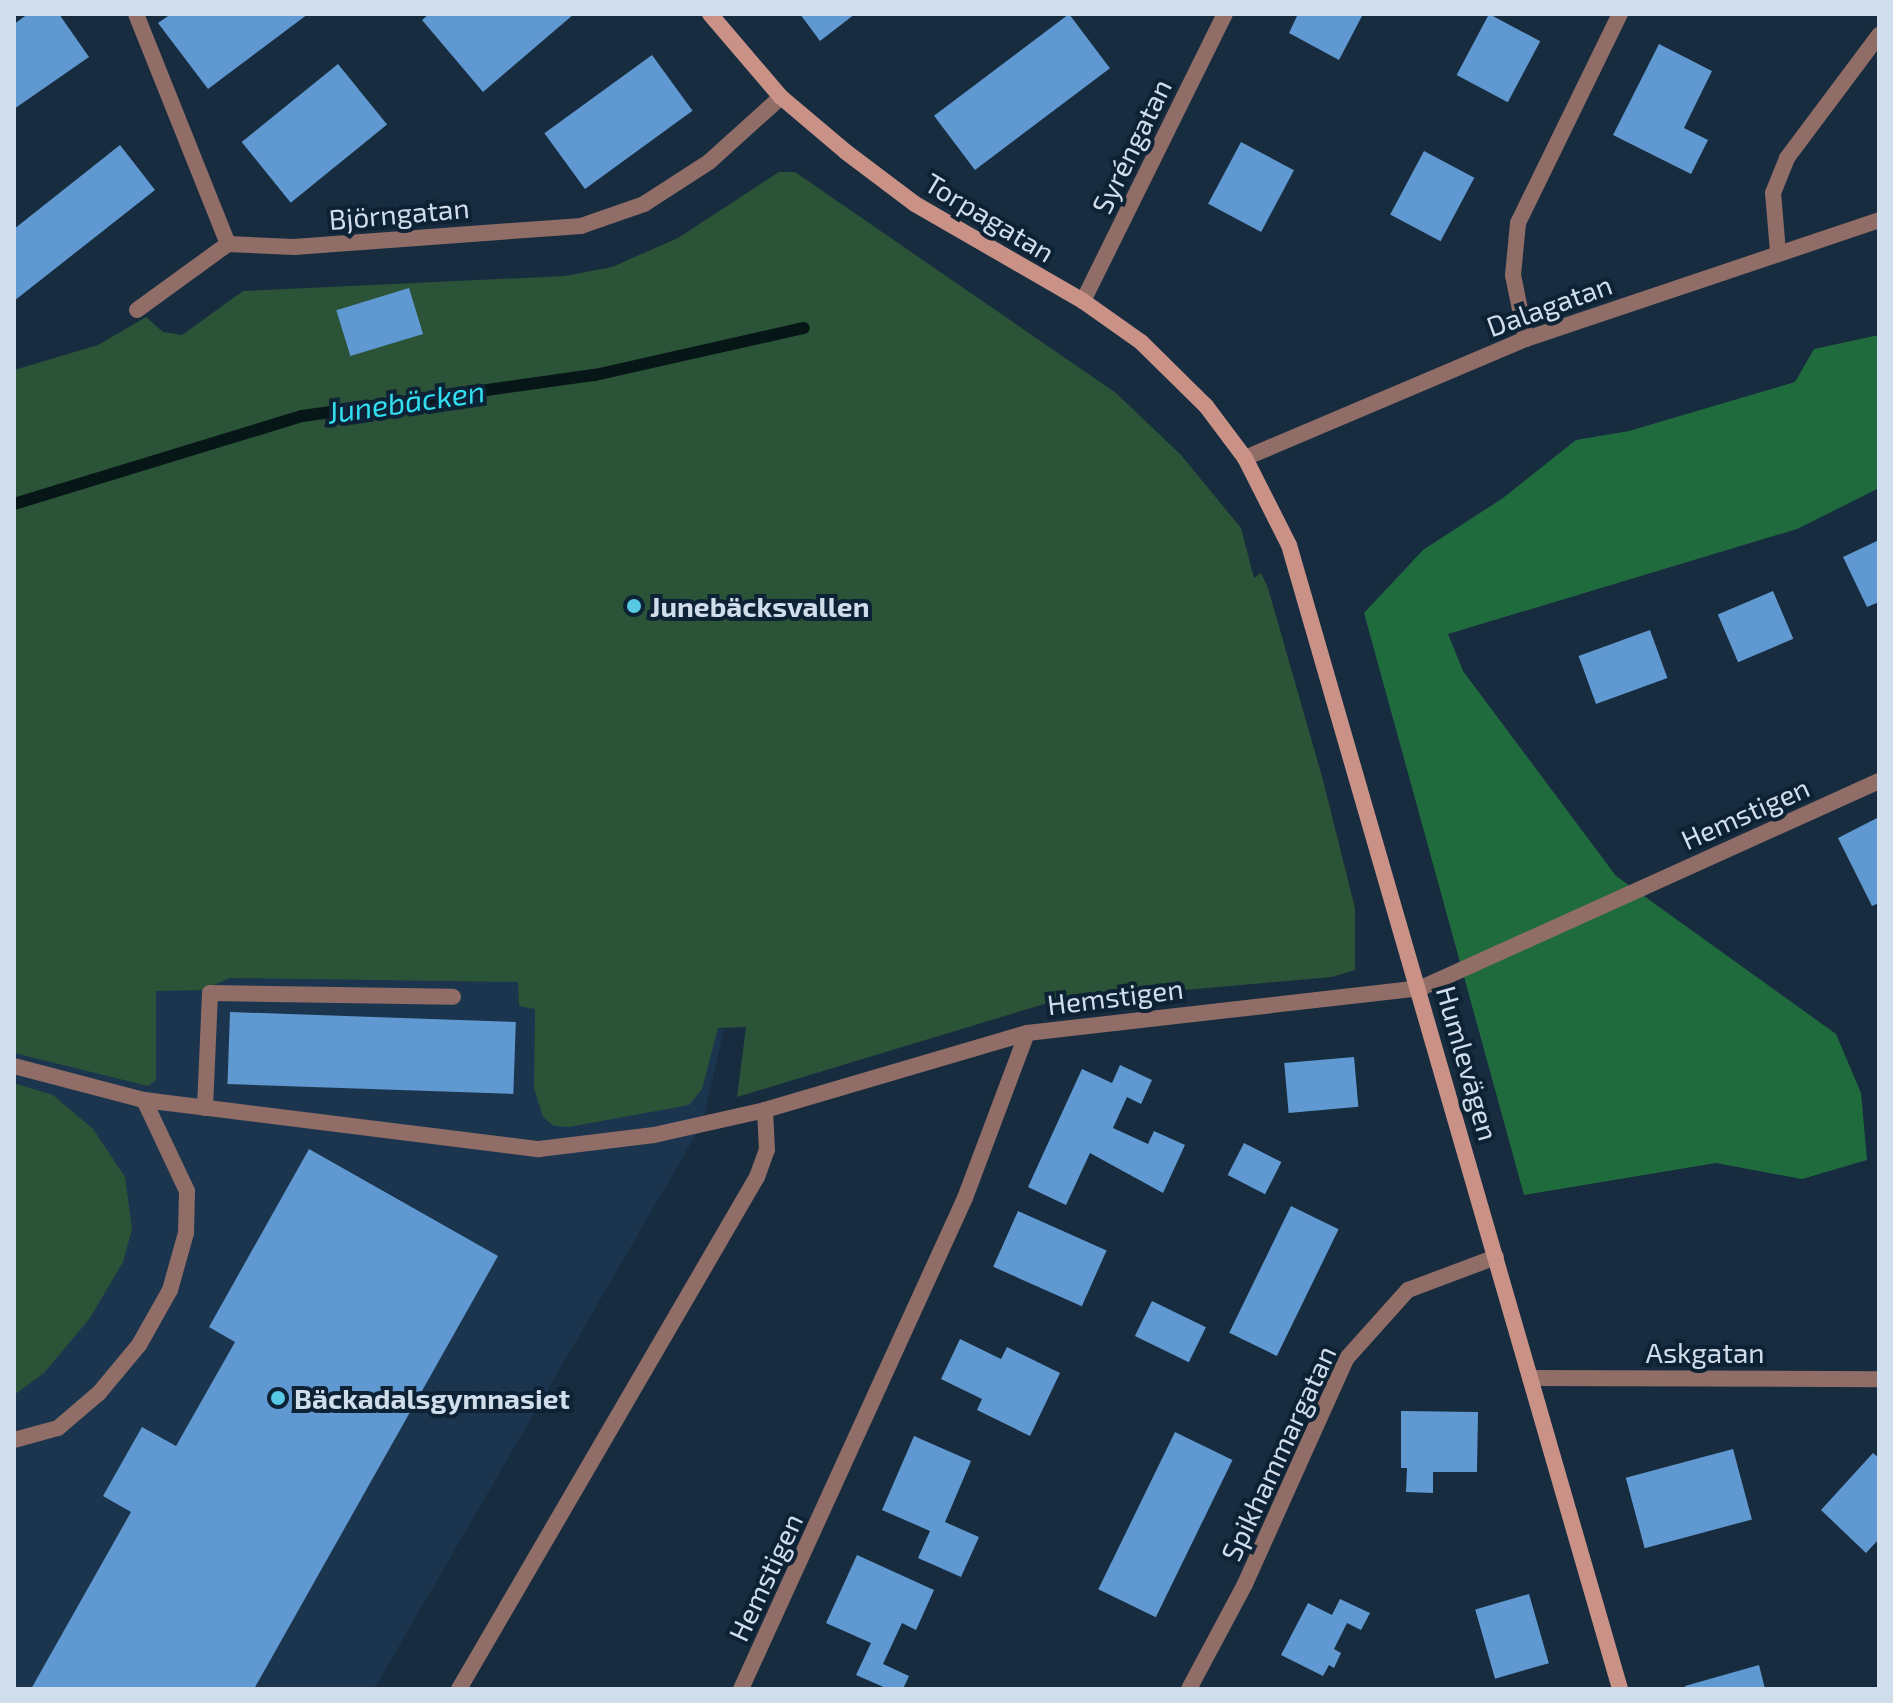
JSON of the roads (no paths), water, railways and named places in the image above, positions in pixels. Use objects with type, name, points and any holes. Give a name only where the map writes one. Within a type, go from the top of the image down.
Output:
[{"type":"street","points":[[136,14],[228,244],[137,310]]},
{"type":"street","name":"Torpagatan","points":[[710,14],[781,97],[915,204],[1083,301],[1170,370],[1206,406],[1245,458]]},
{"type":"street","name":"Syréngatan","points":[[1083,301],[1225,14]]},
{"type":"street","points":[[1526,339],[1513,275],[1518,223],[1620,14]]},
{"type":"street","points":[[1778,252],[1773,193],[1787,158],[1879,35]]},
{"type":"street","name":"Björngatan","points":[[228,244],[294,247],[581,226],[644,204],[709,162],[781,97]]},
{"type":"street","name":"Dalagatan","points":[[1245,458],[1526,339],[1879,220]]},
{"type":"street","name":"Humlevägen","points":[[1245,458],[1289,545],[1421,988],[1620,1689]]},
{"type":"street","name":"Hemstigen","points":[[741,1689],[965,1198],[1027,1033],[1421,988],[1879,781]]},
{"type":"street","points":[[205,1108],[210,993],[453,997]]},
{"type":"street","points":[[14,1066],[144,1100],[539,1149],[654,1135],[765,1110],[1027,1033]]},
{"type":"street","points":[[14,1440],[58,1428],[99,1393],[139,1345],[170,1290],[186,1233],[187,1191],[144,1100]]},
{"type":"street","points":[[459,1689],[757,1177],[767,1150],[765,1110]]},
{"type":"street","name":"Spikhammargatan","points":[[1189,1689],[1245,1584],[1346,1359],[1408,1290],[1496,1257]]},
{"type":"street","name":"Askgatan","points":[[1530,1378],[1879,1379]]},
{"type":"waterway","name":"Junebäcken","points":[[14,504],[302,416],[595,375],[804,328]]},
{"type":"place","name":"Junebäcksvallen","points":[[634,606]]},
{"type":"place","name":"Bäckadalsgymnasiet","points":[[278,1398]]}]
